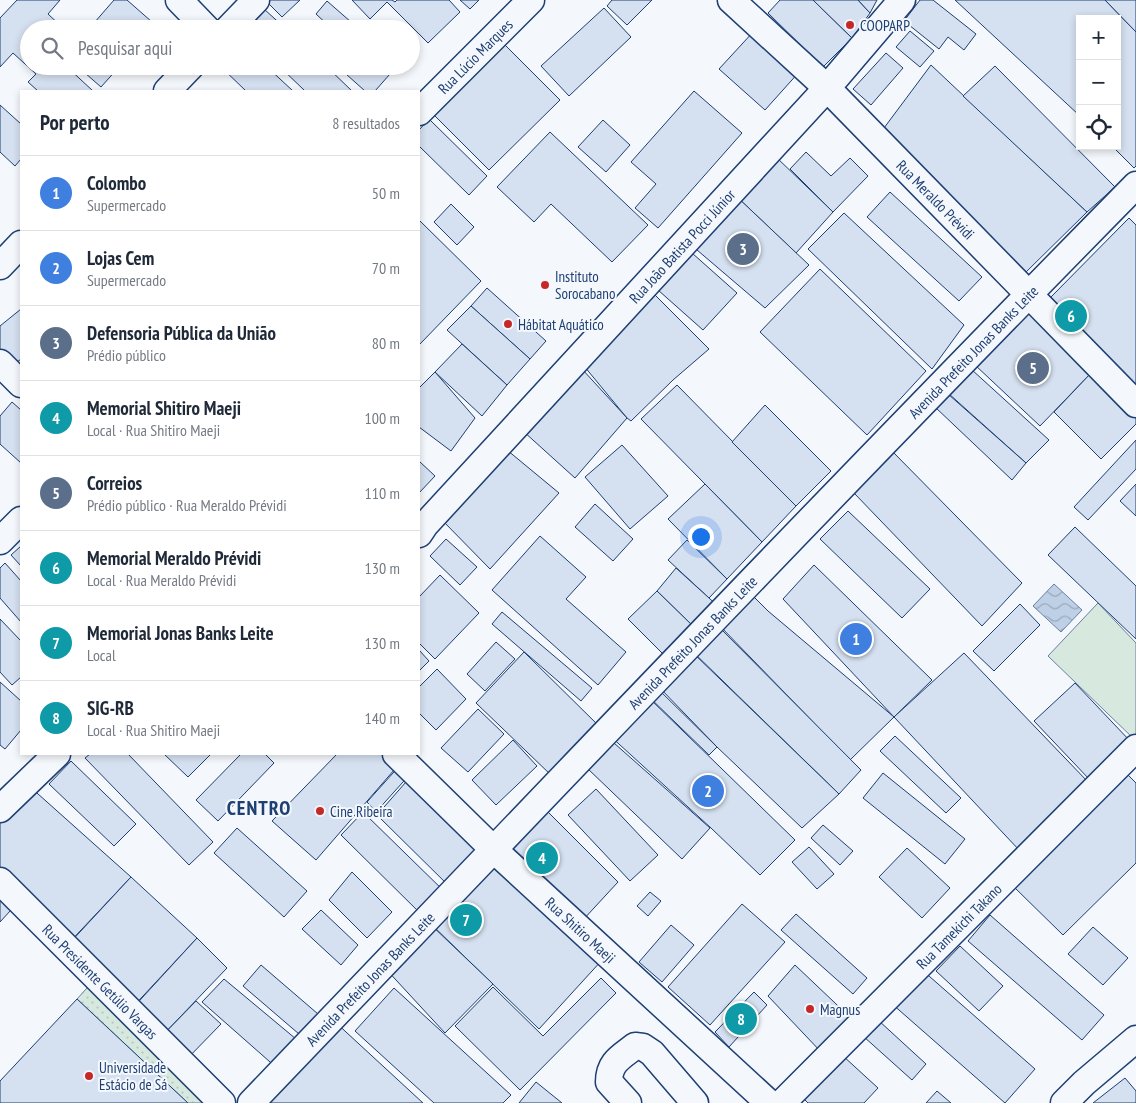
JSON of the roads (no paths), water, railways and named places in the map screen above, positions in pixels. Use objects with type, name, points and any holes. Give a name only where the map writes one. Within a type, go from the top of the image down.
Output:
[{"type":"street","points":[[179,0],[198,20]]},
{"type":"street","points":[[237,20],[256,0]]},
{"type":"street","name":"Rua Lúcio Marques","points":[[420,111],[531,0]]},
{"type":"street","name":"Rua Meraldo Prévidi","points":[[731,0],[827,88],[1136,404]]},
{"type":"street","name":"Rua João Batista Pocci Júnior","points":[[421,528],[827,88],[902,0]]},
{"type":"street","points":[[169,90],[183,75]]},
{"type":"street","name":"Avenida Prefeito Jonas Banks Leite","points":[[250,1103],[1028,294],[1136,185]]},
{"type":"street","points":[[0,266],[20,245]]},
{"type":"street","points":[[0,363],[20,383]]},
{"type":"street","points":[[0,541],[20,521]]},
{"type":"street","name":"Rua Tamekichi Takano","points":[[782,1103],[1136,748]]},
{"type":"street","points":[[0,809],[56,755]]},
{"type":"street","name":"Rua Shitiro Maeji","points":[[397,755],[493,849],[769,1103]]},
{"type":"street","name":"Rua Presidente Getúlio Vargas","points":[[0,881],[222,1103]]},
{"type":"street","points":[[1064,1103],[1091,1076],[1136,1039]]},
{"type":"street","points":[[628,1103],[609,1082],[609,1072],[613,1063],[635,1046],[643,1047],[652,1053],[695,1103]]},
{"type":"water","points":[[1054,584],[1082,610],[1061,632],[1033,606]]},
{"type":"place","name":"COOPARP","points":[[850,25]]},
{"type":"place","name":"Defensoria Pública da União","points":[[743,249]]},
{"type":"place","name":"Instituto Sorocabano","points":[[545,285]]},
{"type":"place","name":"Memorial Meraldo Prévidi","points":[[1071,316]]},
{"type":"place","name":"Hábitat Aquático","points":[[508,324]]},
{"type":"place","name":"Correios","points":[[1033,368]]},
{"type":"place","name":"Colombo","points":[[856,639]]},
{"type":"place","name":"Lojas Cem","points":[[708,791]]},
{"type":"place","name":"Cine Ribeira","points":[[320,811]]},
{"type":"place","name":"Memorial Shitiro Maeji","points":[[542,858]]},
{"type":"place","name":"Memorial Jonas Banks Leite","points":[[466,920]]},
{"type":"place","name":"Magnus","points":[[810,1009]]},
{"type":"place","name":"SIG-RB","points":[[741,1019]]},
{"type":"place","name":"Universidade Estácio de Sá","points":[[89,1076]]},
{"type":"district","name":"CENTRO","points":[[259,808]]}]
